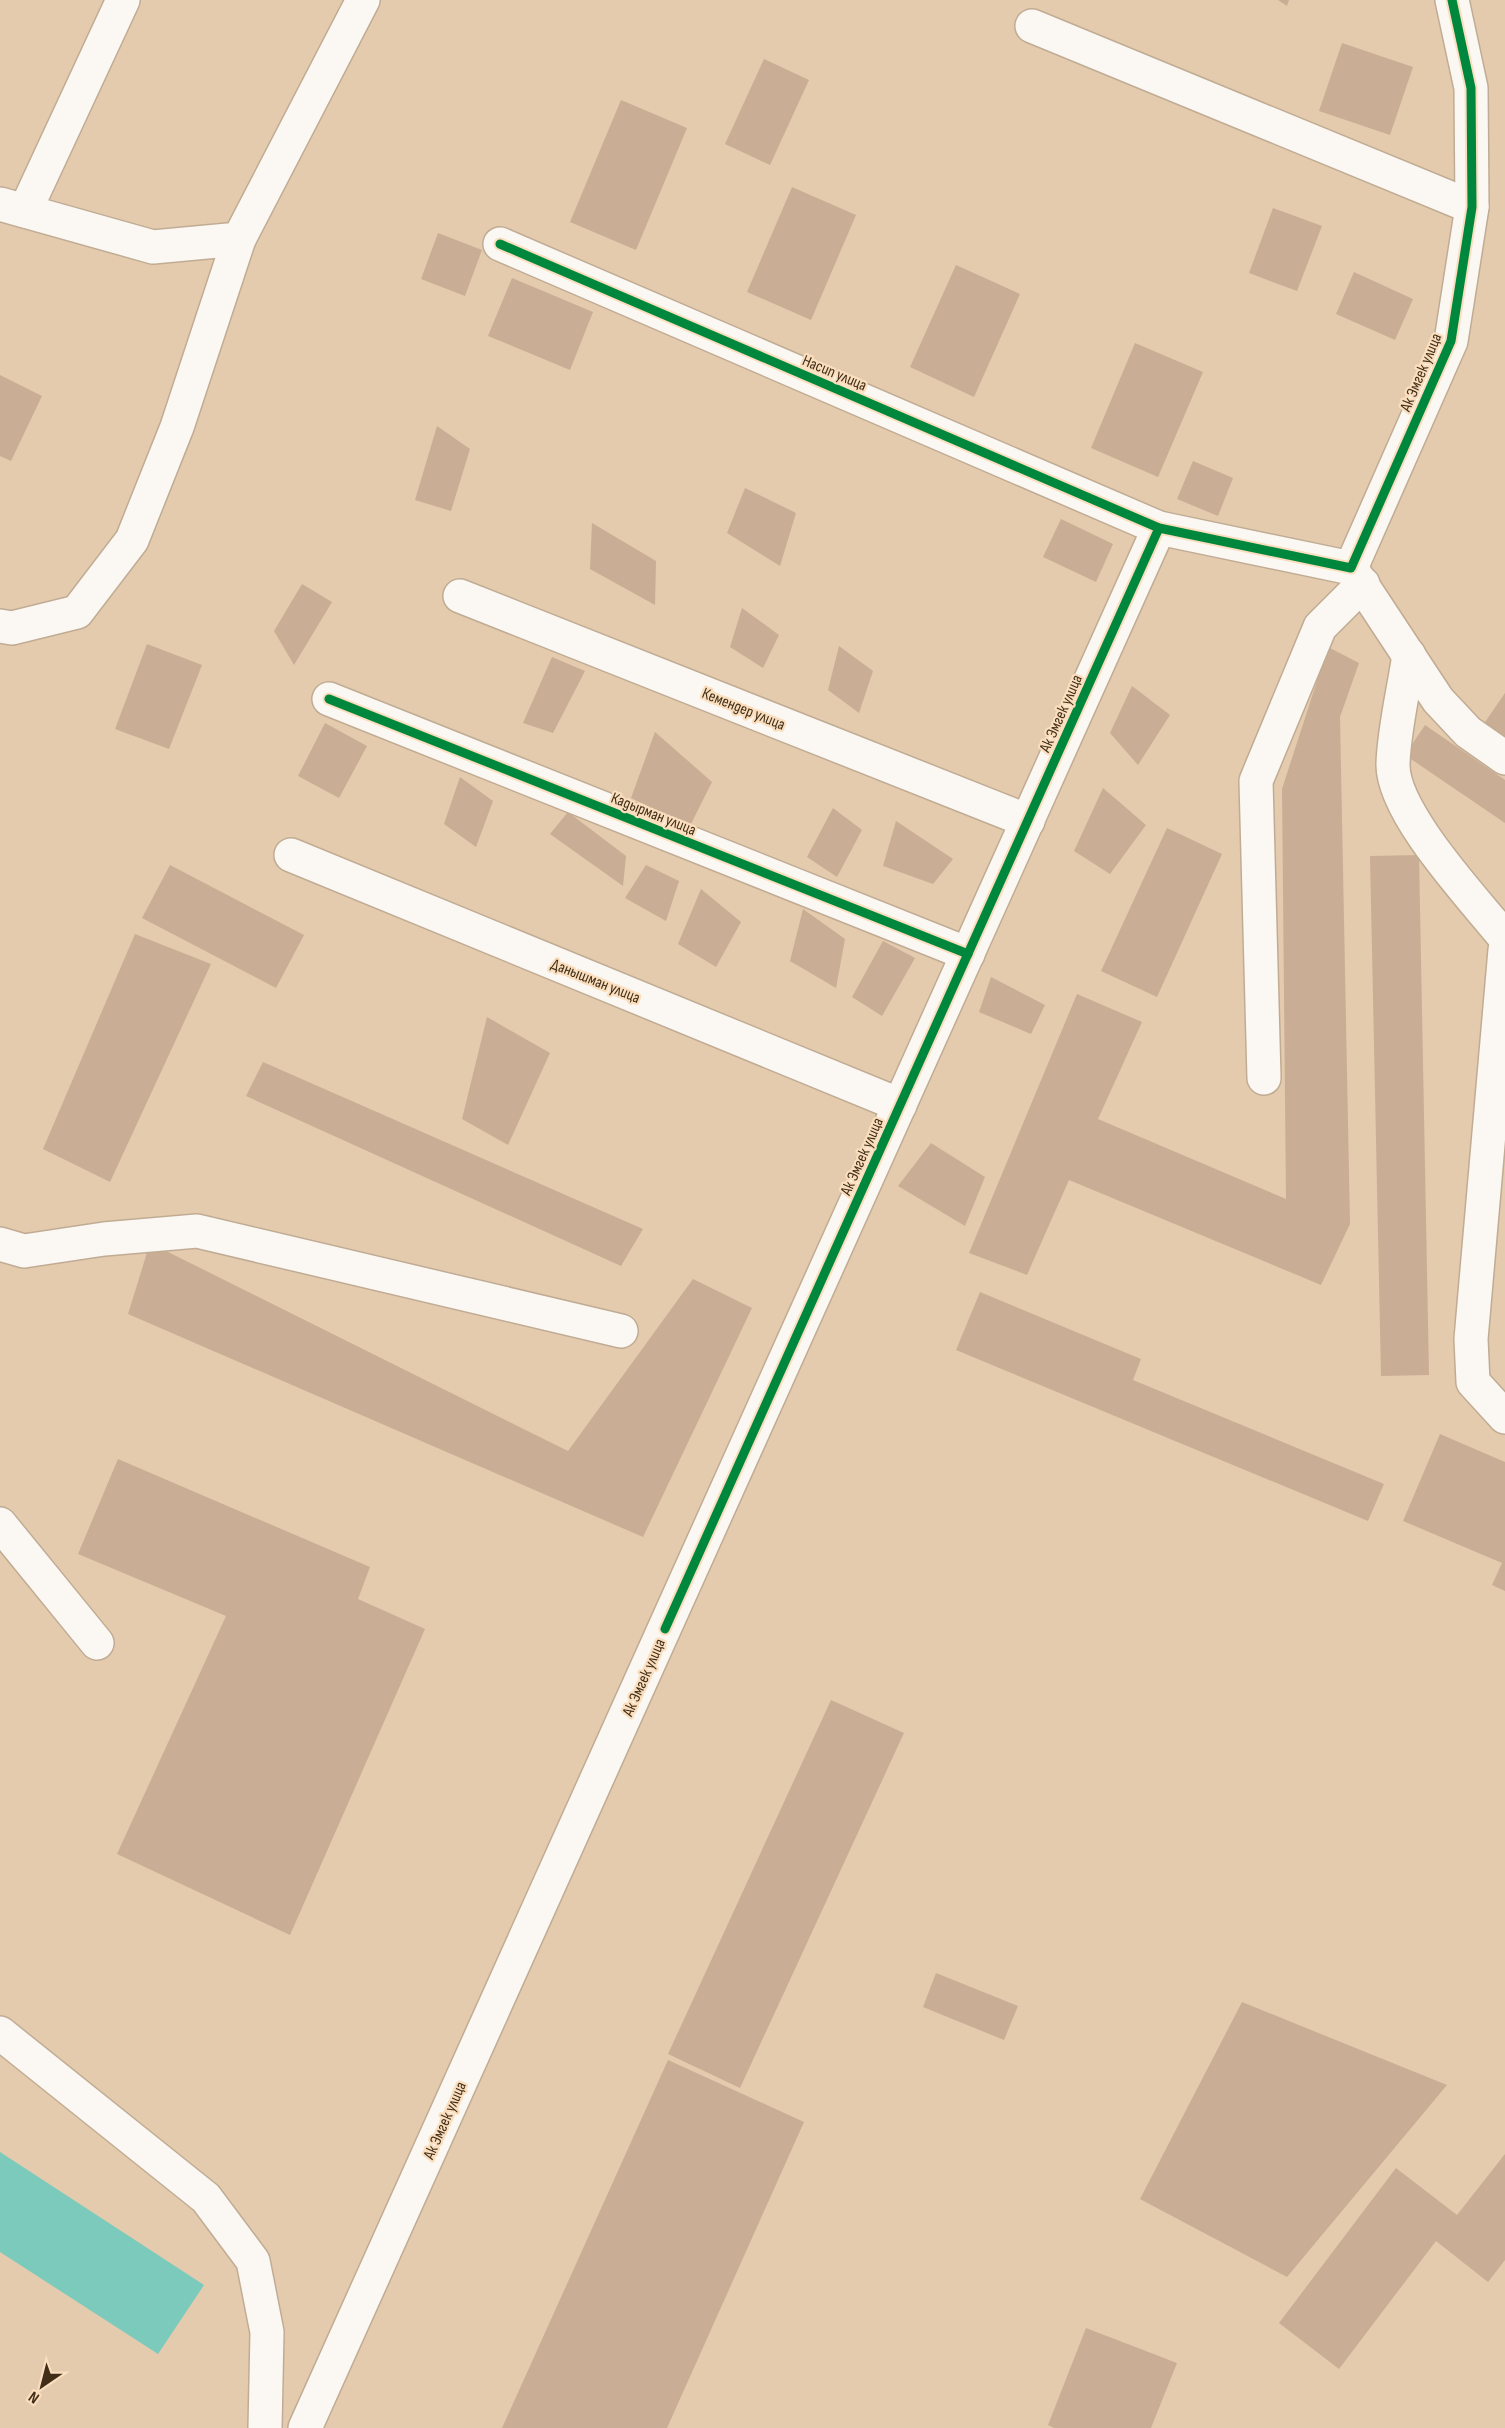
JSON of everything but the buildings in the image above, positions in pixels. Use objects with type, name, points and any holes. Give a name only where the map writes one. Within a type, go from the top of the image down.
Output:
[{"type":"street","points":[[123,0],[13,207],[153,247],[239,239]]},
{"type":"street","points":[[0,626],[12,628],[77,612],[132,540],[177,427],[239,239],[363,0]]},
{"type":"street","name":"Ак Эмгек улица","points":[[1357,576],[1451,340],[1472,207],[1471,88],[1452,0]]},
{"type":"street","points":[[1032,26],[1472,207]]},
{"type":"street","name":"Насип улица","points":[[500,243],[1159,528]]},
{"type":"street","points":[[1159,528],[1357,576],[1438,700],[1468,732],[1505,758]]},
{"type":"street","name":"Ак Эмгек улица","points":[[305,2428],[1159,528]]},
{"type":"street","points":[[1264,1078],[1256,782],[1320,627],[1357,576]]},
{"type":"street","name":"Кемендер улица","points":[[460,596],[1028,821]]},
{"type":"street","points":[[1409,655],[1393,764],[1396,788],[1424,836],[1505,938]]},
{"type":"street","name":"Кадырман улица","points":[[329,699],[968,954]]},
{"type":"street","name":"Данышман улица","points":[[291,855],[900,1105]]},
{"type":"street","points":[[1505,950],[1471,1339],[1473,1382],[1505,1417]]},
{"type":"street","points":[[0,1244],[24,1251],[104,1239],[197,1231],[621,1331]]},
{"type":"street","points":[[0,1524],[97,1643]]},
{"type":"street","points":[[0,2032],[206,2198],[253,2262],[267,2332],[265,2428]]},
{"type":"water","points":[[0,2152],[204,2285],[158,2354],[0,2252]]},
{"type":"cycle path","points":[[500,244],[1159,528],[1351,568],[1451,341],[1472,207],[1471,88],[1452,0]]},
{"type":"cycle path","points":[[665,1629],[1159,528]]},
{"type":"cycle path","points":[[329,699],[968,954]]}]
